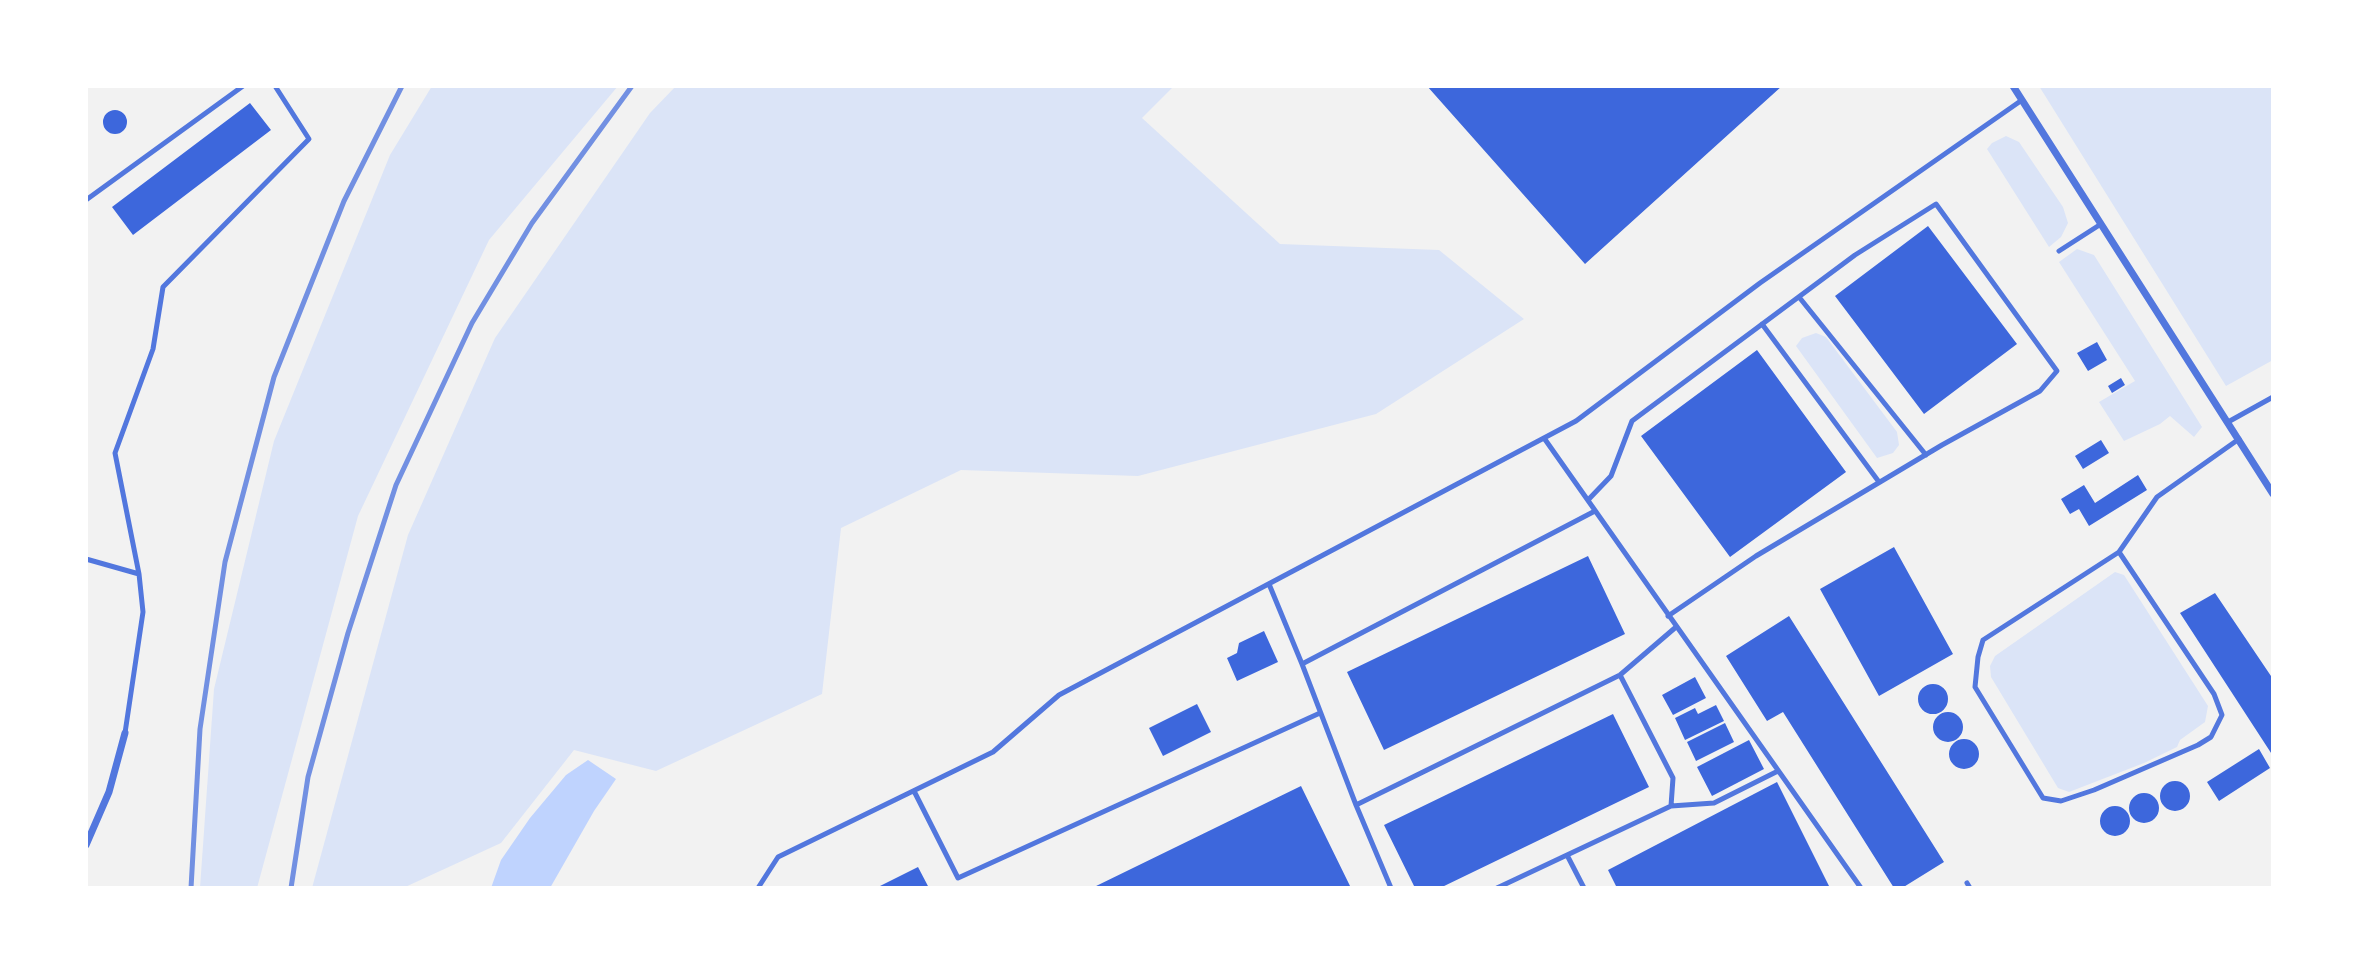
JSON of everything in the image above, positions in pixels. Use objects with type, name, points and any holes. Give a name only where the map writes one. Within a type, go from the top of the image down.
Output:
[{"type":"street","points":[[2013,86],[2273,494]]},
{"type":"street","points":[[86,845],[109,792],[125,733]]},
{"type":"lane","points":[[86,200],[243,86]]},
{"type":"lane","points":[[125,733],[143,612],[139,574],[115,453],[153,348],[163,287],[309,139],[275,86]]},
{"type":"lane","points":[[758,888],[778,857],[993,752],[1059,695],[1576,421],[1760,283],[2022,100]]},
{"type":"lane","points":[[1587,500],[1611,476],[1632,421],[1855,255],[1936,204],[2057,370],[2040,391],[1879,482],[1756,556],[1668,616]]},
{"type":"lane","points":[[2059,251],[2101,223]]},
{"type":"lane","points":[[1799,297],[1926,455]]},
{"type":"lane","points":[[1762,324],[1879,482]]},
{"type":"lane","points":[[2228,422],[2273,397]]},
{"type":"lane","points":[[1545,438],[1861,888]]},
{"type":"lane","points":[[2119,552],[2214,694],[2222,715],[2211,737],[2198,746],[2094,790],[2061,801],[2043,798],[1975,687],[1983,640],[2119,552],[2157,497],[2239,439]]},
{"type":"lane","points":[[1301,664],[1595,511]]},
{"type":"lane","points":[[86,559],[139,574]]},
{"type":"lane","points":[[1269,584],[1391,888]]},
{"type":"lane","points":[[1356,805],[1620,675],[1676,627]]},
{"type":"lane","points":[[1620,675],[1673,779],[1671,806]]},
{"type":"lane","points":[[914,791],[958,878],[1320,713]]},
{"type":"lane","points":[[1497,888],[1671,806],[1714,803],[1778,771]]},
{"type":"lane","points":[[1567,855],[1584,888]]},
{"type":"shaded area","points":[[432,86],[618,86],[489,240],[358,516],[257,888],[200,888],[214,689],[274,441],[390,155]]},
{"type":"shaded area","points":[[676,86],[1174,86],[1142,118],[1280,244],[1439,250],[1524,319],[1376,414],[1138,476],[961,470],[841,528],[822,694],[656,771],[574,750],[501,843],[403,888],[312,888],[408,535],[495,338],[650,113]]},
{"type":"shaded area","points":[[2039,86],[2273,86],[2273,360],[2226,386]]},
{"type":"shaded area","points":[[2006,136],[2019,142],[2063,207],[2068,223],[2061,237],[2049,247],[1987,149],[1992,143]]},
{"type":"shaded area","points":[[2077,249],[2094,255],[2202,427],[2194,437],[2170,416],[2160,424],[2124,441],[2099,402],[2135,381],[2059,262]]},
{"type":"shaded area","points":[[1816,333],[1826,337],[1897,432],[1899,445],[1893,453],[1877,458],[1796,346],[1802,338]]},
{"type":"shaded area","points":[[2115,572],[2124,575],[2208,706],[2205,722],[2180,740],[2177,747],[2069,792],[2058,788],[1991,677],[1990,666],[1995,656]]},
{"type":"water","points":[[588,760],[616,779],[594,811],[550,888],[491,888],[501,860],[530,818],[566,775]]},
{"type":"building","points":[[1427,86],[1782,86],[1585,264]]},
{"type":"building","points":[[250,103],[271,130],[133,235],[112,207]]},
{"type":"building","points":[[115,110],[124,113],[127,122],[124,131],[115,134],[106,131],[103,122],[106,113]]},
{"type":"building","points":[[1928,226],[2017,344],[1924,414],[1835,296]]},
{"type":"building","points":[[2097,342],[2107,360],[2088,371],[2077,353]]},
{"type":"building","points":[[1757,350],[1846,472],[1730,557],[1641,436]]},
{"type":"building","points":[[2121,378],[2125,385],[2112,393],[2108,386]]},
{"type":"building","points":[[2101,440],[2109,453],[2083,469],[2075,456]]},
{"type":"building","points":[[2138,475],[2147,490],[2089,526],[2079,509],[2070,514],[2061,499],[2084,485],[2095,503]]},
{"type":"building","points":[[1894,547],[1953,654],[1879,696],[1820,589]]},
{"type":"building","points":[[1588,556],[1625,634],[1384,750],[1347,672]]},
{"type":"building","points":[[2215,593],[2273,679],[2273,756],[2180,613]]},
{"type":"building","points":[[1789,616],[1944,862],[1902,888],[1894,888],[1783,712],[1767,721],[1726,656]]},
{"type":"building","points":[[1264,631],[1278,662],[1237,681],[1227,658],[1237,653],[1239,643]]},
{"type":"building","points":[[1695,677],[1706,698],[1673,715],[1662,695]]},
{"type":"building","points":[[1933,684],[1939,685],[1947,693],[1947,705],[1939,713],[1933,714],[1927,713],[1919,705],[1918,699],[1919,693],[1927,685]]},
{"type":"building","points":[[1197,704],[1211,732],[1163,756],[1149,728]]},
{"type":"building","points":[[1716,705],[1724,721],[1685,740],[1675,718],[1695,708],[1698,714]]},
{"type":"building","points":[[1948,712],[1954,713],[1962,721],[1962,733],[1954,741],[1948,742],[1942,741],[1934,733],[1933,727],[1934,721],[1942,713]]},
{"type":"building","points":[[1613,714],[1649,787],[1440,888],[1415,888],[1384,825]]},
{"type":"building","points":[[1725,723],[1734,742],[1696,761],[1687,742]]},
{"type":"building","points":[[1964,739],[1970,740],[1978,748],[1978,760],[1970,768],[1964,769],[1958,768],[1950,760],[1949,754],[1950,748],[1958,740]]},
{"type":"building","points":[[1749,740],[1764,769],[1712,796],[1697,767]]},
{"type":"building","points":[[2259,749],[2270,768],[2219,801],[2207,782]]},
{"type":"building","points":[[2175,781],[2181,782],[2189,790],[2189,802],[2181,810],[2175,811],[2169,810],[2161,802],[2160,796],[2161,790],[2169,782]]},
{"type":"building","points":[[1777,782],[1830,888],[1617,888],[1608,870]]},
{"type":"building","points":[[1301,786],[1351,888],[1092,888]]},
{"type":"building","points":[[2144,793],[2150,794],[2158,802],[2158,814],[2150,822],[2144,823],[2138,822],[2130,814],[2129,808],[2130,802],[2138,794]]},
{"type":"building","points":[[2115,806],[2121,807],[2129,815],[2129,827],[2121,835],[2115,836],[2109,835],[2101,827],[2100,821],[2101,815],[2109,807]]},
{"type":"building","points":[[918,867],[929,888],[876,888]]},
{"type":"railway","points":[[191,888],[200,729],[225,562],[274,377],[344,201],[402,86]]},
{"type":"railway","points":[[291,888],[308,777],[348,633],[396,485],[472,323],[532,223],[632,86]]}]
